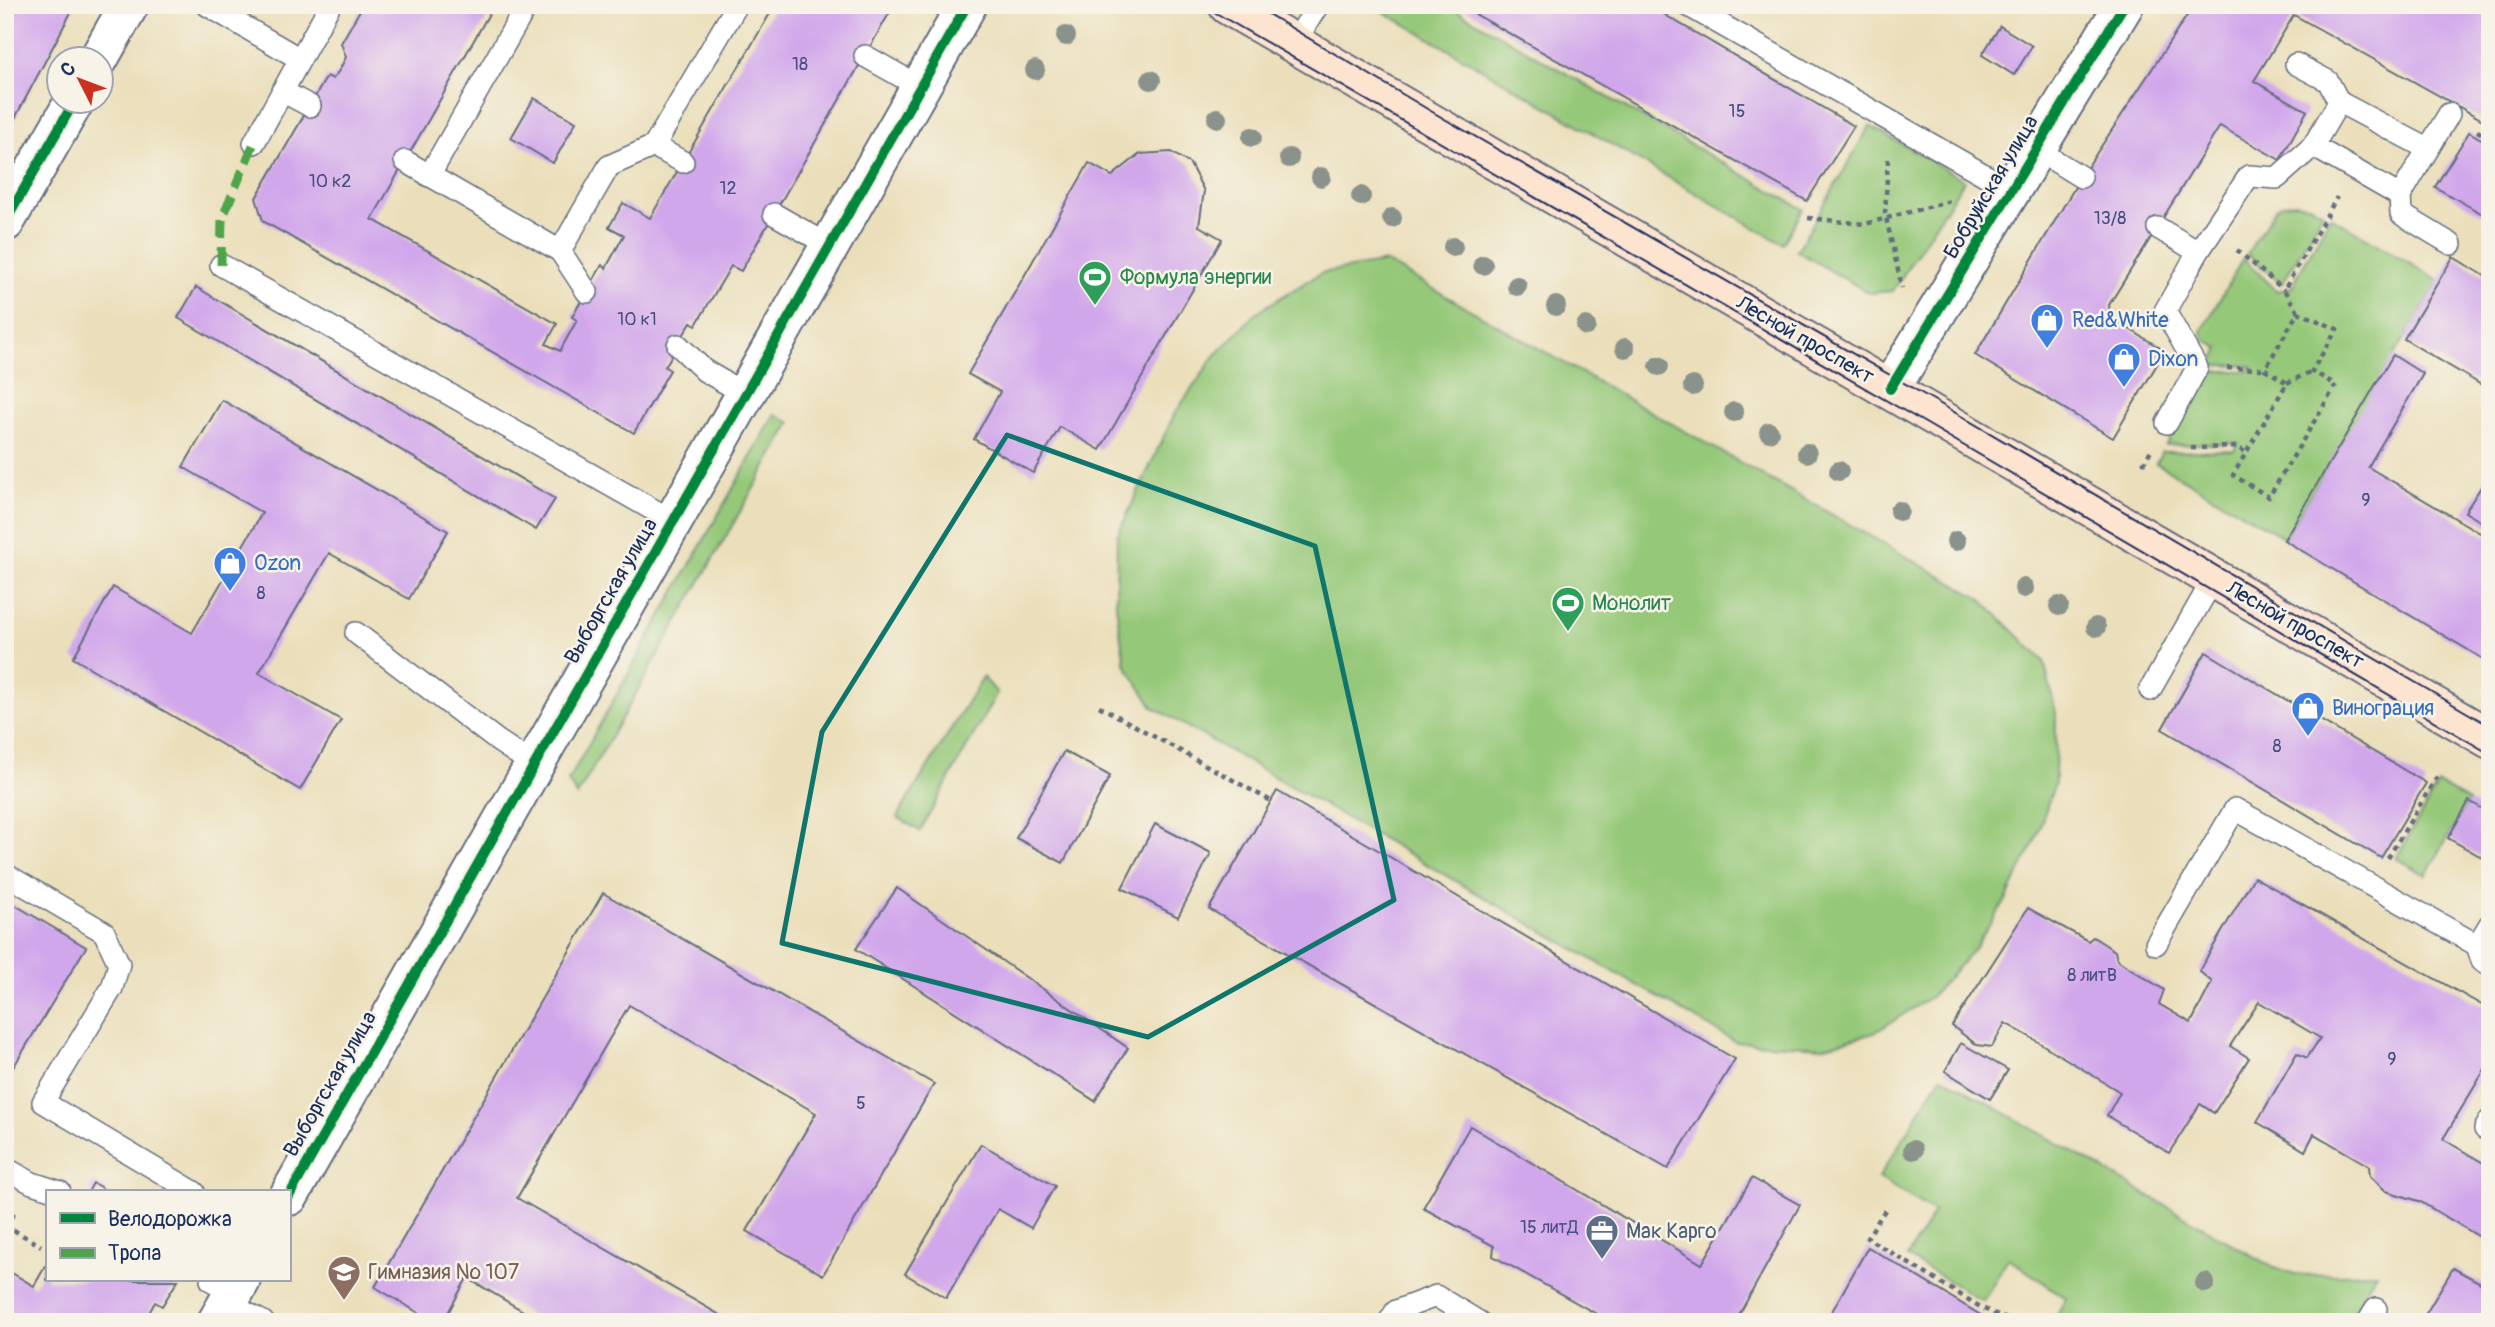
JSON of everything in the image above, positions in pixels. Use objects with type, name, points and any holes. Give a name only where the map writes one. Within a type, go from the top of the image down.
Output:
[{"type":"main road","name":"Лесной проспект","points":[[1228,5],[2490,739]]},
{"type":"street","points":[[106,46],[128,5]]},
{"type":"street","name":"Выборгская улица","points":[[290,1194],[967,5]]},
{"type":"street","name":"Бобруйская улица","points":[[1890,389],[2124,5]]},
{"type":"street","points":[[5,222],[66,116]]},
{"type":"lane","points":[[207,5],[300,59]]},
{"type":"lane","points":[[254,143],[330,5]]},
{"type":"lane","points":[[429,176],[527,5]]},
{"type":"lane","points":[[560,251],[609,166],[654,146],[737,5]]},
{"type":"lane","points":[[1293,45],[1318,5]]},
{"type":"lane","points":[[1687,5],[2011,190]]},
{"type":"lane","points":[[865,55],[920,87]]},
{"type":"lane","points":[[2296,64],[2328,81],[2339,102],[2428,149]]},
{"type":"lane","points":[[282,91],[310,106]]},
{"type":"lane","points":[[2167,422],[2197,368],[2165,311],[2197,252],[2249,176],[2277,178],[2313,146],[2339,102]]},
{"type":"lane","points":[[2449,114],[2400,196],[2402,214],[2451,244]]},
{"type":"lane","points":[[654,146],[683,162]]},
{"type":"lane","points":[[2313,146],[2400,196]]},
{"type":"lane","points":[[2036,149],[2081,177]]},
{"type":"lane","points":[[405,161],[560,251],[587,292]]},
{"type":"lane","points":[[774,214],[830,246]]},
{"type":"lane","points":[[2158,228],[2197,252]]},
{"type":"lane","points":[[221,265],[673,521]]},
{"type":"lane","points":[[678,345],[705,371],[745,394]]},
{"type":"lane","points":[[2150,690],[2214,578]]},
{"type":"lane","points":[[356,633],[498,741],[534,765]]},
{"type":"lane","points":[[2156,944],[2235,809],[2477,945],[2482,961],[2490,967]]},
{"type":"lane","points":[[5,874],[104,932],[119,964],[112,988],[43,1102],[191,1190]]},
{"type":"lane","points":[[2477,945],[2490,925]]},
{"type":"lane","points":[[5,1168],[32,1183],[54,1190]]},
{"type":"lane","points":[[226,1295],[263,1322]]},
{"type":"lane","points":[[1389,1322],[1396,1311],[1436,1296],[1479,1322]]},
{"type":"path","points":[[1890,121],[1886,219],[1902,292]]},
{"type":"path","points":[[2284,290],[2354,168]]},
{"type":"path","points":[[1808,218],[1865,224],[1961,199]]},
{"type":"path","points":[[2210,232],[2245,256],[2284,290],[2298,312],[2337,329],[2312,371],[2287,383],[2233,475],[2269,497],[2336,385],[2312,371]]},
{"type":"path","points":[[2287,383],[2264,369],[2298,312]]},
{"type":"path","points":[[2188,448],[2237,447],[2246,453]]},
{"type":"path","points":[[1099,706],[1271,801]]},
{"type":"path","points":[[2372,886],[2438,775]]},
{"type":"path","points":[[1885,1209],[1867,1238],[1982,1308],[2013,1322]]},
{"type":"path","points":[[15,1211],[6,1225],[41,1245]]},
{"type":"highlighted area","points":[[1007,435],[1315,546],[1394,900],[1148,1037],[782,943],[822,732]]},
{"type":"green space","points":[[1372,5],[1447,5],[1803,209],[1783,244]]},
{"type":"green space","points":[[1870,126],[1964,180],[1893,291],[1869,293],[1797,251]]},
{"type":"green space","points":[[2282,204],[2309,205],[2323,212],[2282,284],[2247,254],[2276,208]]},
{"type":"green space","points":[[2330,216],[2439,281],[2285,538],[2156,463],[2162,452],[2235,450],[2238,443],[2166,445],[2207,371],[2249,371],[2252,366],[2211,365],[2220,349],[2203,338],[2202,331],[2243,258],[2277,291],[2291,288]]},
{"type":"green space","name":"Монолит","points":[[1386,262],[1981,599],[2044,661],[2056,713],[2055,783],[2035,841],[2007,898],[1974,949],[1932,996],[1874,1033],[1822,1047],[1736,1042],[1153,707],[1125,664],[1116,605],[1117,536],[1175,413],[1215,356],[1257,312],[1321,273]]},
{"type":"green space","points":[[775,414],[791,423],[577,796],[568,781]]},
{"type":"green space","points":[[983,677],[997,693],[920,831],[897,817]]},
{"type":"green space","points":[[2438,784],[2469,801],[2426,875],[2396,858]]},
{"type":"green space","points":[[1941,1076],[2274,1268],[2299,1275],[2376,1273],[2347,1322],[2238,1322],[2227,1314],[2221,1322],[2053,1322],[2066,1298],[2008,1258],[1983,1301],[1907,1257],[1934,1212],[1879,1178]]},
{"type":"building","points":[[15,5],[75,5],[53,46],[46,46],[46,60],[5,137],[5,10],[11,13]]},
{"type":"building","points":[[363,5],[494,5],[372,219],[557,324],[546,344],[560,351],[577,320],[572,317],[602,265],[606,268],[624,235],[609,227],[623,203],[650,218],[775,5],[894,5],[741,271],[731,266],[696,325],[691,322],[665,367],[670,370],[634,433],[263,221],[256,198],[327,76],[333,79],[340,69],[346,57],[341,43]]},
{"type":"building","points":[[1459,5],[1648,5],[1854,126],[1807,201]]},
{"type":"building","points":[[2194,5],[2486,5],[2490,7],[2490,124],[2294,15],[2254,81],[2307,111],[2280,160],[2220,126],[2109,305],[2112,327],[2118,322],[2165,351],[2113,438],[1975,355],[2081,177]]},
{"type":"building","points":[[2000,26],[2032,46],[2014,75],[1982,55]]},
{"type":"building","points":[[534,98],[576,122],[553,163],[511,138]]},
{"type":"building","points":[[2469,132],[2490,144],[2490,209],[2486,216],[2435,187]]},
{"type":"building","name":"Формула энергии","points":[[1171,152],[1190,164],[1204,191],[1199,226],[1222,239],[1100,450],[1060,427],[1033,473],[974,439],[1000,392],[968,374],[1089,163],[1112,176],[1140,154]]},
{"type":"building","points":[[2453,257],[2490,279],[2490,390],[2404,339]]},
{"type":"building","points":[[196,287],[555,499],[536,530],[178,318]]},
{"type":"building","points":[[2393,355],[2423,374],[2368,467],[2487,537],[2490,532],[2490,663],[2284,540]]},
{"type":"building","points":[[222,400],[448,531],[409,599],[329,553],[259,673],[341,720],[300,790],[73,658],[113,587],[192,633],[262,513],[183,467]]},
{"type":"building","points":[[2490,473],[2490,527],[2465,512]]},
{"type":"building","points":[[2206,652],[2426,783],[2381,858],[2162,729]]},
{"type":"building","points":[[1064,751],[1110,776],[1063,863],[1016,838]]},
{"type":"building","points":[[1277,791],[1735,1059],[1668,1169],[1209,909]]},
{"type":"building","points":[[2469,801],[2490,813],[2490,852],[2485,859],[2448,838]]},
{"type":"building","points":[[1155,824],[1211,853],[1178,917],[1122,888]]},
{"type":"building","points":[[2254,877],[2487,1008],[2490,1007],[2490,1061],[2443,1139],[2490,1167],[2490,1243],[2419,1201],[2386,1191],[2370,1176],[2369,1166],[2314,1134],[2305,1151],[2257,1122],[2297,1053],[2307,1058],[2320,1038],[2259,1002],[2230,1046],[2249,1058],[2214,1113],[2200,1104],[2169,1153],[2107,1116],[2120,1092],[2030,1037],[2005,1023],[1992,1047],[1977,1045],[1952,1026],[2028,908],[2088,941],[2093,937],[2115,951],[2117,960],[2164,990],[2159,1004],[2191,1023],[2212,982],[2199,971]]},
{"type":"building","points":[[897,888],[1128,1048],[1095,1101],[856,949]]},
{"type":"building","points":[[603,893],[934,1084],[823,1275],[747,1231],[816,1113],[629,1005],[517,1198],[732,1322],[542,1322],[467,1278],[443,1322],[434,1322],[375,1287]]},
{"type":"building","points":[[5,899],[86,947],[5,1081]]},
{"type":"building","points":[[1961,1043],[2008,1070],[1990,1099],[1945,1071]]},
{"type":"building","points":[[1470,1126],[1702,1264],[1752,1178],[1800,1205],[1735,1322],[1611,1322],[1493,1256],[1494,1246],[1423,1208]]},
{"type":"building","points":[[981,1144],[1055,1186],[1031,1228],[998,1209],[946,1298],[905,1274]]},
{"type":"building","points":[[93,1183],[105,1190],[89,1190]]},
{"type":"building","points":[[1868,1247],[1992,1322],[1826,1322]]},
{"type":"building","points":[[46,1265],[46,1282],[177,1282],[162,1306],[155,1302],[144,1322],[5,1322],[5,1269],[34,1286]]},
{"type":"building","points":[[2453,1268],[2490,1288],[2490,1322],[2421,1322]]},
{"type":"tram line","points":[[1202,5],[1927,424],[2490,754]]},
{"type":"tram line","points":[[1253,5],[2490,726]]},
{"type":"marked path","points":[[221,265],[222,219],[254,143]]},
{"type":"cycle path","points":[[290,1194],[967,5]]},
{"type":"cycle path","points":[[1890,389],[2124,5]]},
{"type":"cycle path","points":[[5,222],[66,116]]},
{"type":"place","name":"Формула энергии","points":[[1095,307]]},
{"type":"place","name":"Red&White","points":[[2047,350]]},
{"type":"place","name":"Dixon","points":[[2124,389]]},
{"type":"place","name":"Ozon","points":[[230,593]]},
{"type":"place","name":"Монолит","points":[[1568,633]]},
{"type":"place","name":"Винограция","points":[[2308,738]]},
{"type":"place","name":"Мак Карго","points":[[1602,1261]]},
{"type":"place","name":"Гимназия № 107","points":[[344,1302]]}]
